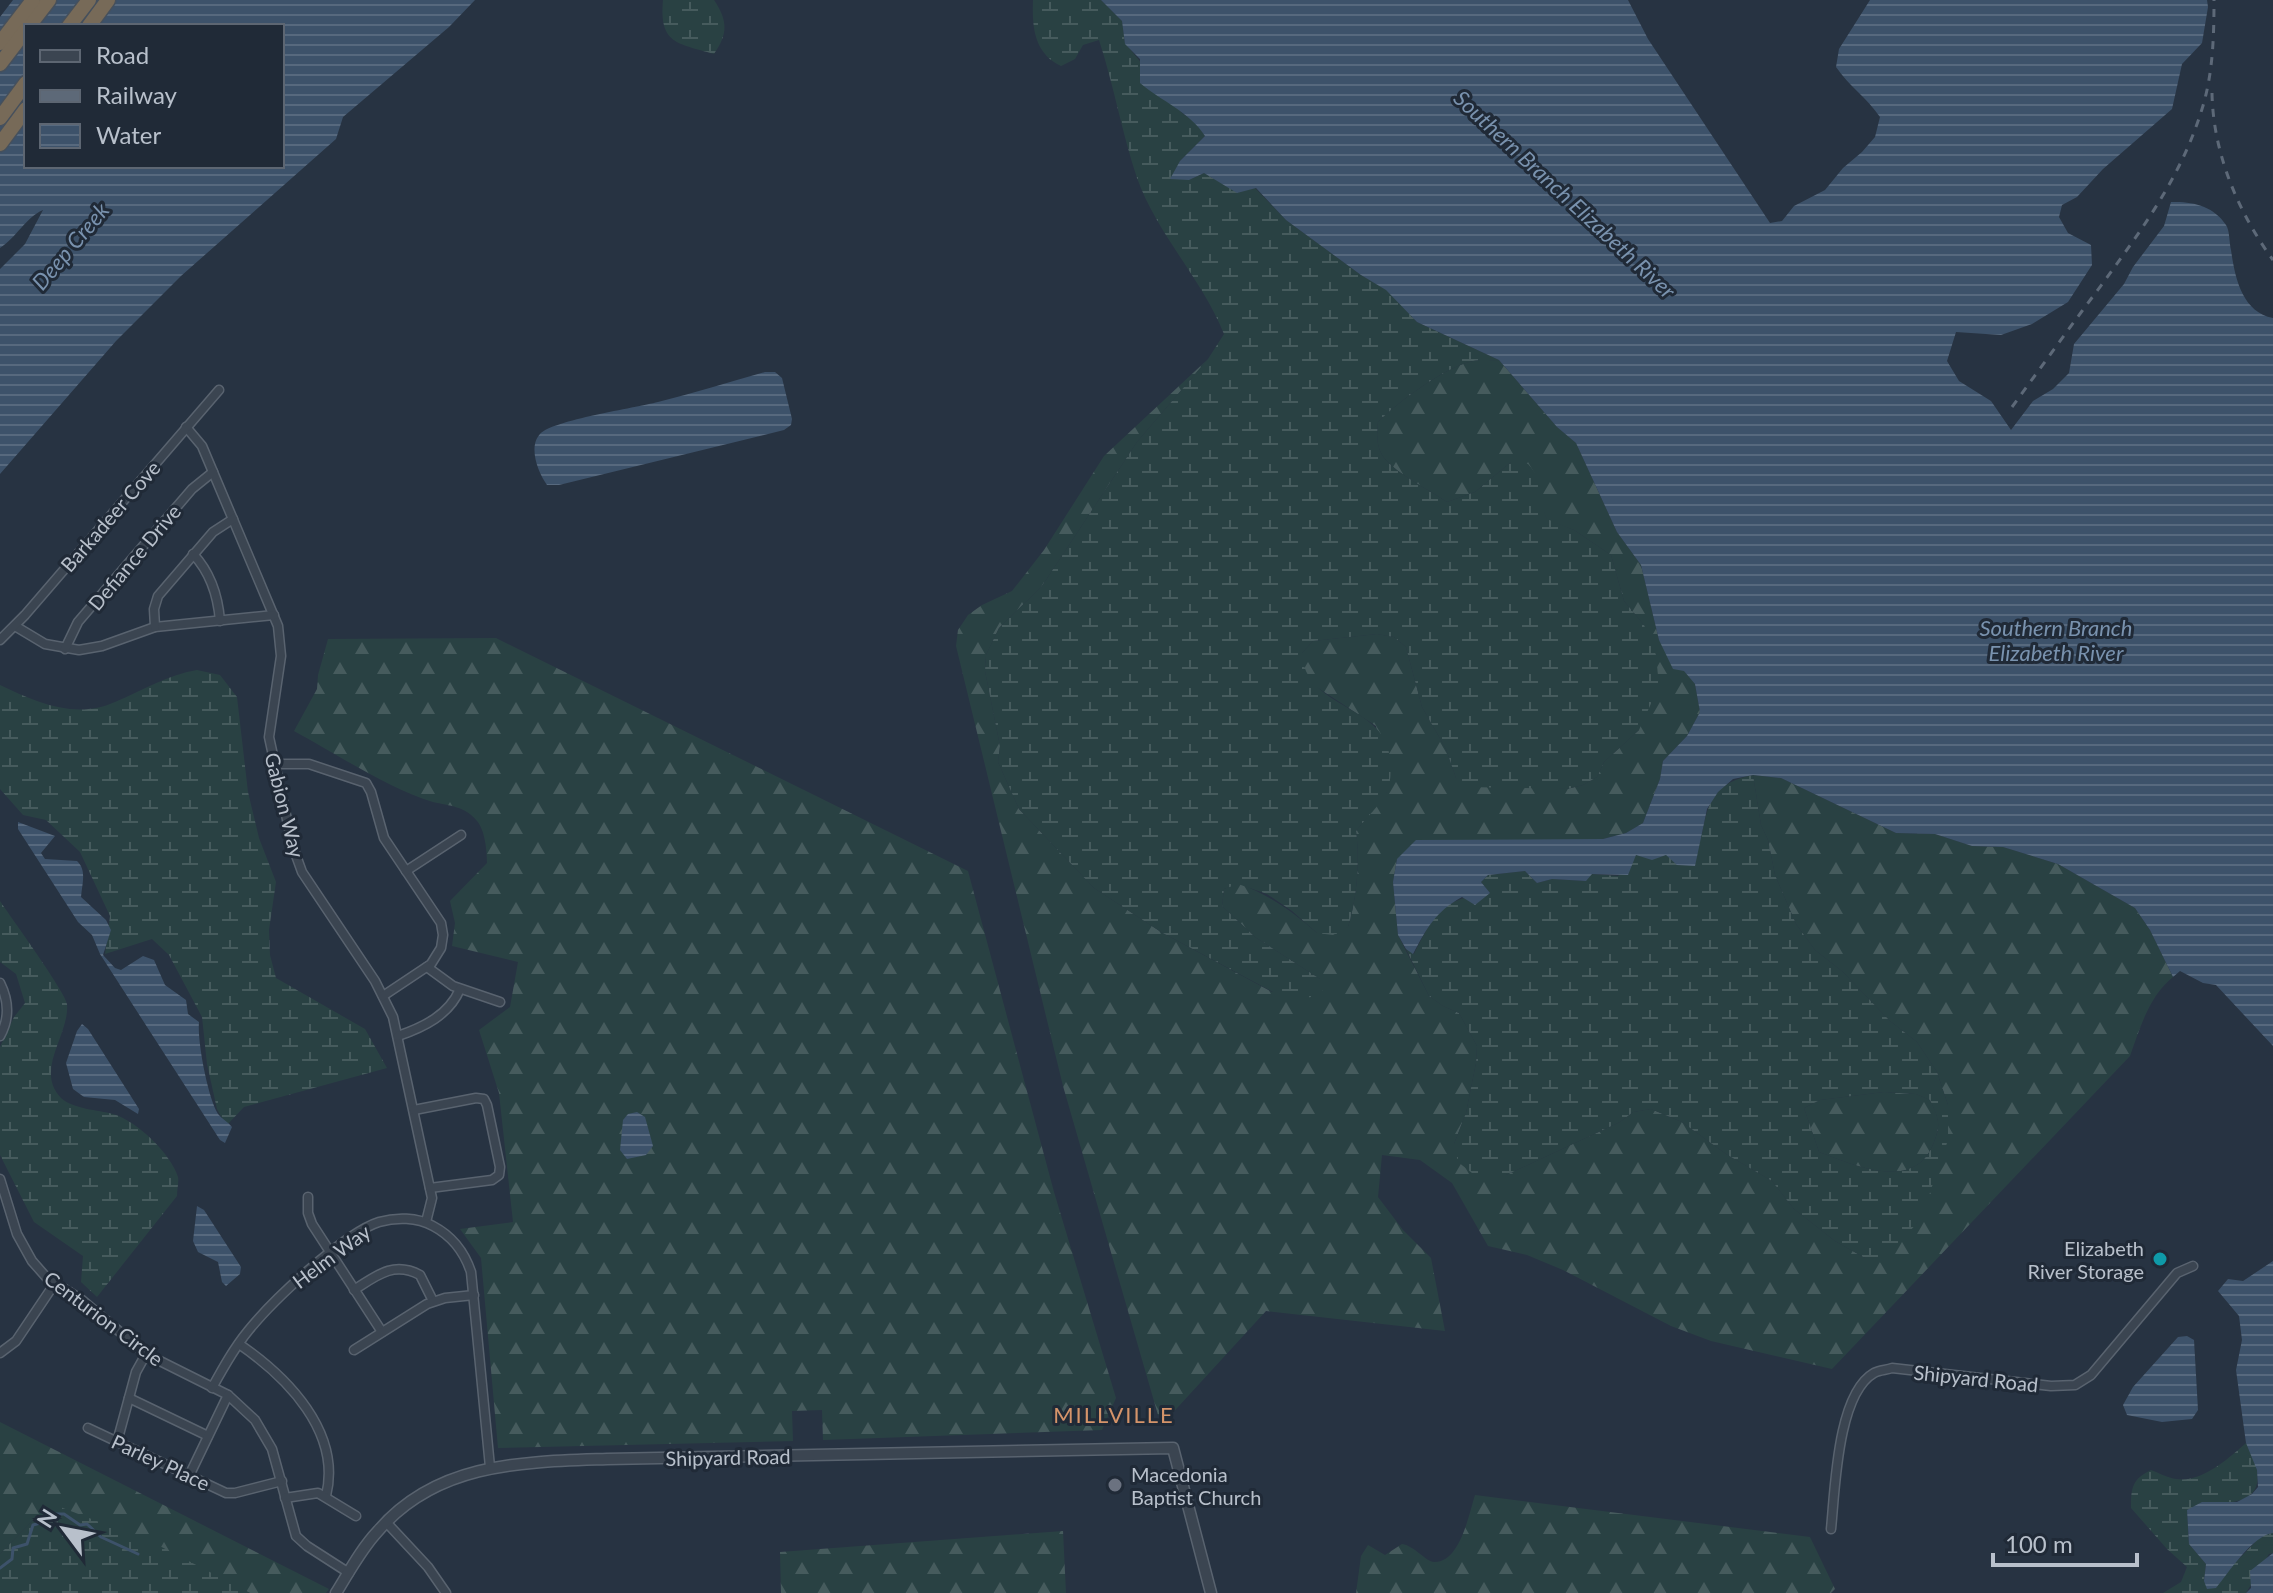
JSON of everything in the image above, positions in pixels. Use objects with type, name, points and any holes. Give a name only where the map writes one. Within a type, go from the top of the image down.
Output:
[{"type":"highway","points":[[0,43],[33,0]]},
{"type":"highway","points":[[31,24],[49,0]]},
{"type":"highway","points":[[71,24],[89,0]]},
{"type":"highway","points":[[90,24],[108,0]]},
{"type":"highway","points":[[0,64],[24,33]]},
{"type":"highway","points":[[0,118],[24,86]]},
{"type":"highway","points":[[0,144],[24,112]]},
{"type":"street","name":"Barkadeer Cove","points":[[0,640],[219,390]]},
{"type":"street","name":"Gabion Way","points":[[186,427],[202,446],[274,615],[282,646],[269,728],[293,847],[302,872],[383,996],[393,1017],[430,1188],[431,1208],[426,1222]]},
{"type":"street","name":"Defiance Drive","points":[[65,649],[78,622],[192,489],[213,472]]},
{"type":"street","points":[[155,627],[155,602],[213,532],[233,519]]},
{"type":"street","points":[[193,554],[206,571],[217,597],[220,621]]},
{"type":"street","points":[[15,626],[37,641],[65,649],[102,646],[155,627],[274,615]]},
{"type":"street","points":[[274,764],[309,764],[366,783],[380,830],[442,929],[441,948],[435,959],[383,996]]},
{"type":"street","points":[[406,871],[461,835]]},
{"type":"street","points":[[427,967],[445,982],[500,1002]]},
{"type":"street","points":[[0,983],[8,1009],[7,1022],[0,1036]]},
{"type":"street","points":[[398,1036],[417,1029],[447,1010],[460,989]]},
{"type":"street","points":[[414,1110],[484,1099],[500,1167],[499,1175],[492,1180],[430,1188]]},
{"type":"street","name":"Centurion Circle","points":[[1,1186],[23,1247],[40,1271],[82,1300],[146,1354],[228,1395],[246,1410],[263,1430],[272,1449],[292,1528],[300,1542],[349,1573]]},
{"type":"street","points":[[308,1197],[309,1219],[382,1332]]},
{"type":"street","name":"Helm Way","points":[[212,1388],[239,1344],[283,1293],[331,1254],[378,1223],[402,1219],[426,1222]]},
{"type":"street","points":[[426,1222],[460,1248],[471,1272],[490,1467]]},
{"type":"street","name":"Shipyard Road","points":[[1831,1529],[1845,1418],[1863,1383],[1874,1373],[1892,1368],[2051,1386],[2075,1385],[2091,1375],[2177,1273],[2193,1266]]},
{"type":"street","points":[[354,1290],[384,1270],[397,1268],[420,1275],[433,1301]]},
{"type":"street","points":[[0,1353],[16,1341],[55,1283]]},
{"type":"street","points":[[354,1350],[433,1301],[474,1295]]},
{"type":"street","points":[[239,1344],[283,1377],[309,1412],[320,1437],[329,1474],[326,1496]]},
{"type":"street","points":[[117,1442],[136,1372],[146,1354]]},
{"type":"street","points":[[189,1476],[228,1395]]},
{"type":"street","points":[[129,1398],[208,1436]]},
{"type":"street","name":"Parley Place","points":[[88,1428],[230,1493],[282,1481]]},
{"type":"street","name":"Shipyard Road","points":[[336,1593],[386,1522],[425,1491],[459,1475],[490,1467],[525,1462],[607,1459],[1173,1448],[1211,1593]]},
{"type":"street","points":[[285,1498],[311,1493],[326,1496],[356,1516]]},
{"type":"street","points":[[386,1522],[428,1567],[446,1593]]},
{"type":"green space","points":[[663,0],[714,0],[722,14],[724,34],[714,54],[681,44],[668,34],[664,25]]},
{"type":"green space","points":[[1033,0],[1101,0],[1122,21],[1125,43],[1182,113],[1197,124],[1205,136],[1180,161],[1189,180],[1204,173],[1237,192],[1255,188],[1286,220],[1361,275],[1386,289],[1417,322],[1499,360],[1476,360],[1462,364],[1436,377],[1398,404],[1378,422],[1381,453],[1401,473],[1447,502],[1475,492],[1511,462],[1528,464],[1538,479],[1547,519],[1574,530],[1611,555],[1624,601],[1644,625],[1656,655],[1659,686],[1639,730],[1604,762],[1597,777],[1567,789],[1469,787],[1456,778],[1446,749],[1422,707],[1406,647],[1394,637],[1377,634],[1313,641],[1302,653],[1306,672],[1316,686],[1376,728],[1386,742],[1390,761],[1387,792],[1356,831],[1357,879],[1348,927],[1333,935],[1317,933],[1267,894],[1238,884],[1224,889],[1222,906],[1255,937],[1320,979],[1323,995],[1305,998],[1273,992],[1161,932],[1094,888],[1019,809],[998,762],[1000,746],[985,671],[986,655],[999,628],[1042,586],[1137,442],[1208,359],[1224,334],[1204,294],[1156,218],[1137,178],[1099,40],[1083,45],[1075,59],[1061,66],[1052,61],[1036,38]]},
{"type":"green space","points":[[1208,359],[1137,442],[1042,586],[999,628],[986,655],[985,671],[1000,746],[998,762],[1019,809],[1094,888],[1161,932],[1272,992],[1320,979],[1255,937],[1222,906],[1224,889],[1238,883],[1280,904],[1317,933],[1348,927],[1357,879],[1356,831],[1387,792],[1376,726],[1312,684],[1302,669],[1302,653],[1313,641],[1377,634],[1394,637],[1406,647],[1422,707],[1446,749],[1456,778],[1567,789],[1583,785],[1597,777],[1604,762],[1639,730],[1644,625],[1624,601],[1611,555],[1574,530],[1547,520],[1541,505],[1511,462],[1475,492],[1447,502],[1401,473],[1381,453],[1378,422],[1423,386],[1462,364],[1476,360],[1499,360],[1557,427],[1576,443],[1617,532],[1641,565],[1659,640],[1695,684],[1700,712],[1687,736],[1663,761],[1660,779],[1643,823],[1626,833],[1603,839],[1397,859],[1393,882],[1398,935],[1429,996],[1459,1013],[1477,1046],[1466,1113],[1454,1144],[1506,1175],[1620,1122],[1633,1112],[1651,1109],[1682,1122],[1726,1154],[1772,1181],[1794,1209],[1835,1241],[1865,1258],[1917,1223],[1948,1105],[1937,1072],[1917,1042],[1890,1021],[1843,972],[1815,950],[1796,924],[1775,875],[1768,840],[1761,825],[1753,775],[1781,778],[1896,833],[1935,834],[1972,846],[2003,847],[2058,864],[2135,908],[2150,930],[2173,977],[2151,1003],[2130,1056],[1832,1369],[1711,1341],[1671,1326],[1563,1270],[1527,1255],[1488,1246],[1452,1183],[1420,1160],[1382,1155],[1378,1197],[1403,1230],[1431,1258],[1445,1331],[1266,1311],[1167,1419],[1158,1415],[1063,1086],[956,646],[958,630],[968,615],[1012,591],[1044,550],[1104,456]]},
{"type":"green space","points":[[496,638],[968,871],[1054,1192],[1116,1398],[1102,1430],[823,1440],[822,1410],[792,1411],[793,1441],[498,1448],[481,1258],[460,1229],[513,1222],[499,1093],[479,1030],[510,1007],[518,962],[452,946],[455,923],[450,901],[487,863],[484,835],[480,825],[467,812],[398,789],[294,731],[317,689],[328,639]]},
{"type":"green space","points":[[197,670],[220,675],[237,697],[248,792],[259,838],[276,882],[269,930],[270,955],[276,978],[365,1029],[387,1068],[244,1107],[226,1126],[217,1109],[207,1064],[202,1017],[169,955],[152,939],[105,954],[110,916],[80,852],[46,820],[23,815],[0,789],[0,685],[56,707],[85,709],[115,702],[165,679]]},
{"type":"green space","points":[[1753,775],[1761,825],[1768,840],[1775,875],[1796,924],[1815,950],[1843,972],[1890,1021],[1917,1042],[1937,1072],[1948,1105],[1948,1140],[1925,1207],[1917,1223],[1882,1263],[1865,1258],[1835,1241],[1794,1209],[1772,1181],[1726,1154],[1682,1122],[1651,1109],[1633,1112],[1620,1122],[1506,1175],[1488,1178],[1472,1173],[1458,1162],[1454,1144],[1466,1113],[1477,1046],[1459,1013],[1429,996],[1406,949],[1414,954],[1434,918],[1450,904],[1490,893],[1481,882],[1488,875],[1525,871],[1537,883],[1552,879],[1585,881],[1591,874],[1618,876],[1636,855],[1702,834],[1707,811],[1716,794],[1740,778]],"holes":[[[1884,1092],[1916,1094],[1930,1100],[1938,1128],[1932,1147],[1922,1161],[1896,1172],[1880,1171],[1819,1152],[1804,1108],[1820,1100]]]},
{"type":"green space","points":[[0,901],[67,1004],[51,1076],[61,1098],[72,1105],[113,1114],[132,1124],[161,1149],[178,1177],[177,1196],[97,1297],[81,1282],[83,1256],[34,1222],[0,1155],[0,1047],[14,1017],[25,1003],[16,974],[0,962]]},
{"type":"green space","points":[[1884,1092],[1916,1094],[1930,1100],[1938,1128],[1932,1147],[1922,1161],[1896,1172],[1880,1171],[1819,1152],[1804,1108],[1820,1100]]},
{"type":"green space","points":[[0,1422],[329,1589],[326,1593],[250,1593],[219,1579],[38,1515],[0,1554]]},
{"type":"green space","points":[[2246,1443],[2257,1468],[2257,1485],[2247,1497],[2237,1501],[2202,1504],[2187,1511],[2189,1544],[2206,1564],[2204,1581],[2238,1560],[2263,1534],[2273,1533],[2273,1553],[2269,1554],[2246,1593],[2163,1593],[2181,1582],[2187,1567],[2131,1508],[2134,1485],[2151,1470],[2176,1479],[2196,1477],[2232,1456]]},
{"type":"green space","points":[[1475,1495],[1810,1537],[1835,1589],[1831,1593],[1356,1593],[1361,1556],[1368,1545],[1385,1555],[1402,1544],[1434,1562],[1451,1555],[1462,1536]]},
{"type":"green space","points":[[55,1505],[154,1543],[250,1593],[0,1593],[0,1554],[38,1515]]},
{"type":"green space","points":[[1063,1531],[1066,1593],[781,1593],[780,1552]]},
{"type":"water","name":"Deep Creek","points":[[13,0],[475,0],[449,27],[343,117],[336,139],[181,276],[116,341],[0,474],[0,269],[25,244],[43,210],[0,248],[0,17]]},
{"type":"water","name":"Southern Branch Elizabeth River","points":[[1101,0],[1628,0],[1648,39],[1770,223],[1782,221],[1794,206],[1825,190],[1875,137],[1880,117],[1836,67],[1839,49],[1870,0],[2207,0],[2202,43],[2182,64],[2172,109],[2103,169],[2077,197],[2062,205],[2059,217],[2068,233],[2091,245],[2092,265],[2068,302],[2032,324],[2001,335],[1956,332],[1947,361],[1959,381],[1991,401],[2011,430],[2033,401],[2053,389],[2069,373],[2074,344],[2124,284],[2164,226],[2171,202],[2202,206],[2221,219],[2228,230],[2235,272],[2242,292],[2254,309],[2273,318],[2273,1046],[2216,985],[2203,983],[2180,971],[2173,977],[2150,930],[2135,908],[2058,864],[2003,847],[1972,846],[1935,834],[1896,833],[1781,778],[1753,775],[1733,779],[1718,792],[1707,809],[1695,866],[1677,865],[1666,855],[1652,860],[1636,855],[1628,875],[1592,874],[1586,881],[1552,879],[1537,883],[1525,871],[1488,875],[1481,882],[1490,893],[1475,905],[1462,897],[1453,903],[1433,921],[1413,954],[1406,949],[1398,935],[1393,882],[1397,859],[1416,840],[1603,839],[1626,833],[1643,823],[1660,779],[1663,761],[1687,736],[1700,712],[1695,684],[1684,671],[1673,669],[1659,640],[1641,565],[1617,532],[1576,443],[1557,427],[1499,360],[1417,322],[1386,290],[1286,220],[1256,188],[1237,193],[1204,173],[1189,180],[1170,179],[1180,161],[1205,136],[1183,113],[1140,83],[1140,59],[1125,44],[1122,21]]},
{"type":"water","points":[[765,372],[775,372],[782,378],[792,419],[791,425],[784,430],[559,485],[547,485],[540,473],[535,452],[536,439],[548,429]]},
{"type":"water","points":[[18,822],[55,836],[41,853],[45,859],[77,861],[80,865],[83,878],[81,897],[106,920],[111,930],[103,955],[115,968],[121,970],[143,956],[154,960],[165,985],[186,1000],[188,1014],[199,1022],[204,1069],[214,1106],[232,1127],[225,1143],[220,1140],[100,954],[92,935],[78,922],[18,829]]},
{"type":"water","points":[[82,1024],[139,1109],[138,1114],[115,1100],[84,1097],[73,1089],[66,1063]]},
{"type":"water","points":[[637,1112],[645,1117],[653,1146],[646,1155],[627,1159],[620,1150],[623,1120],[628,1114]]},
{"type":"water","points":[[197,1206],[204,1210],[241,1267],[240,1274],[226,1286],[222,1282],[218,1262],[198,1252],[193,1241]]},
{"type":"water","points":[[2273,1261],[2273,1533],[2257,1540],[2216,1588],[2207,1589],[2204,1581],[2206,1564],[2189,1544],[2187,1510],[2202,1502],[2237,1502],[2258,1487],[2257,1470],[2246,1443],[2236,1370],[2242,1340],[2239,1316],[2218,1291],[2228,1279],[2243,1281]]},
{"type":"water","points":[[2187,1336],[2194,1340],[2198,1410],[2192,1419],[2162,1422],[2127,1415],[2123,1405],[2133,1387],[2178,1337]]},
{"type":"water","points":[[2273,1553],[2273,1593],[2246,1593],[2251,1588],[2250,1571]]},
{"type":"waterway","points":[[0,1568],[12,1559],[13,1548],[27,1544],[33,1525],[44,1522],[53,1514],[64,1514],[80,1525],[87,1524],[101,1537],[138,1554]]},
{"type":"railway","points":[[2012,407],[2133,242],[2184,156],[2209,82],[2214,0]]},
{"type":"railway","points":[[2212,93],[2217,138],[2230,181],[2249,222],[2273,260]]},
{"type":"place","name":"Elizabeth River Storage","points":[[2160,1259]]},
{"type":"place","name":"Macedonia Baptist Church","points":[[1115,1485]]},
{"type":"district","name":"MILLVILLE","points":[[1114,1414]]}]
